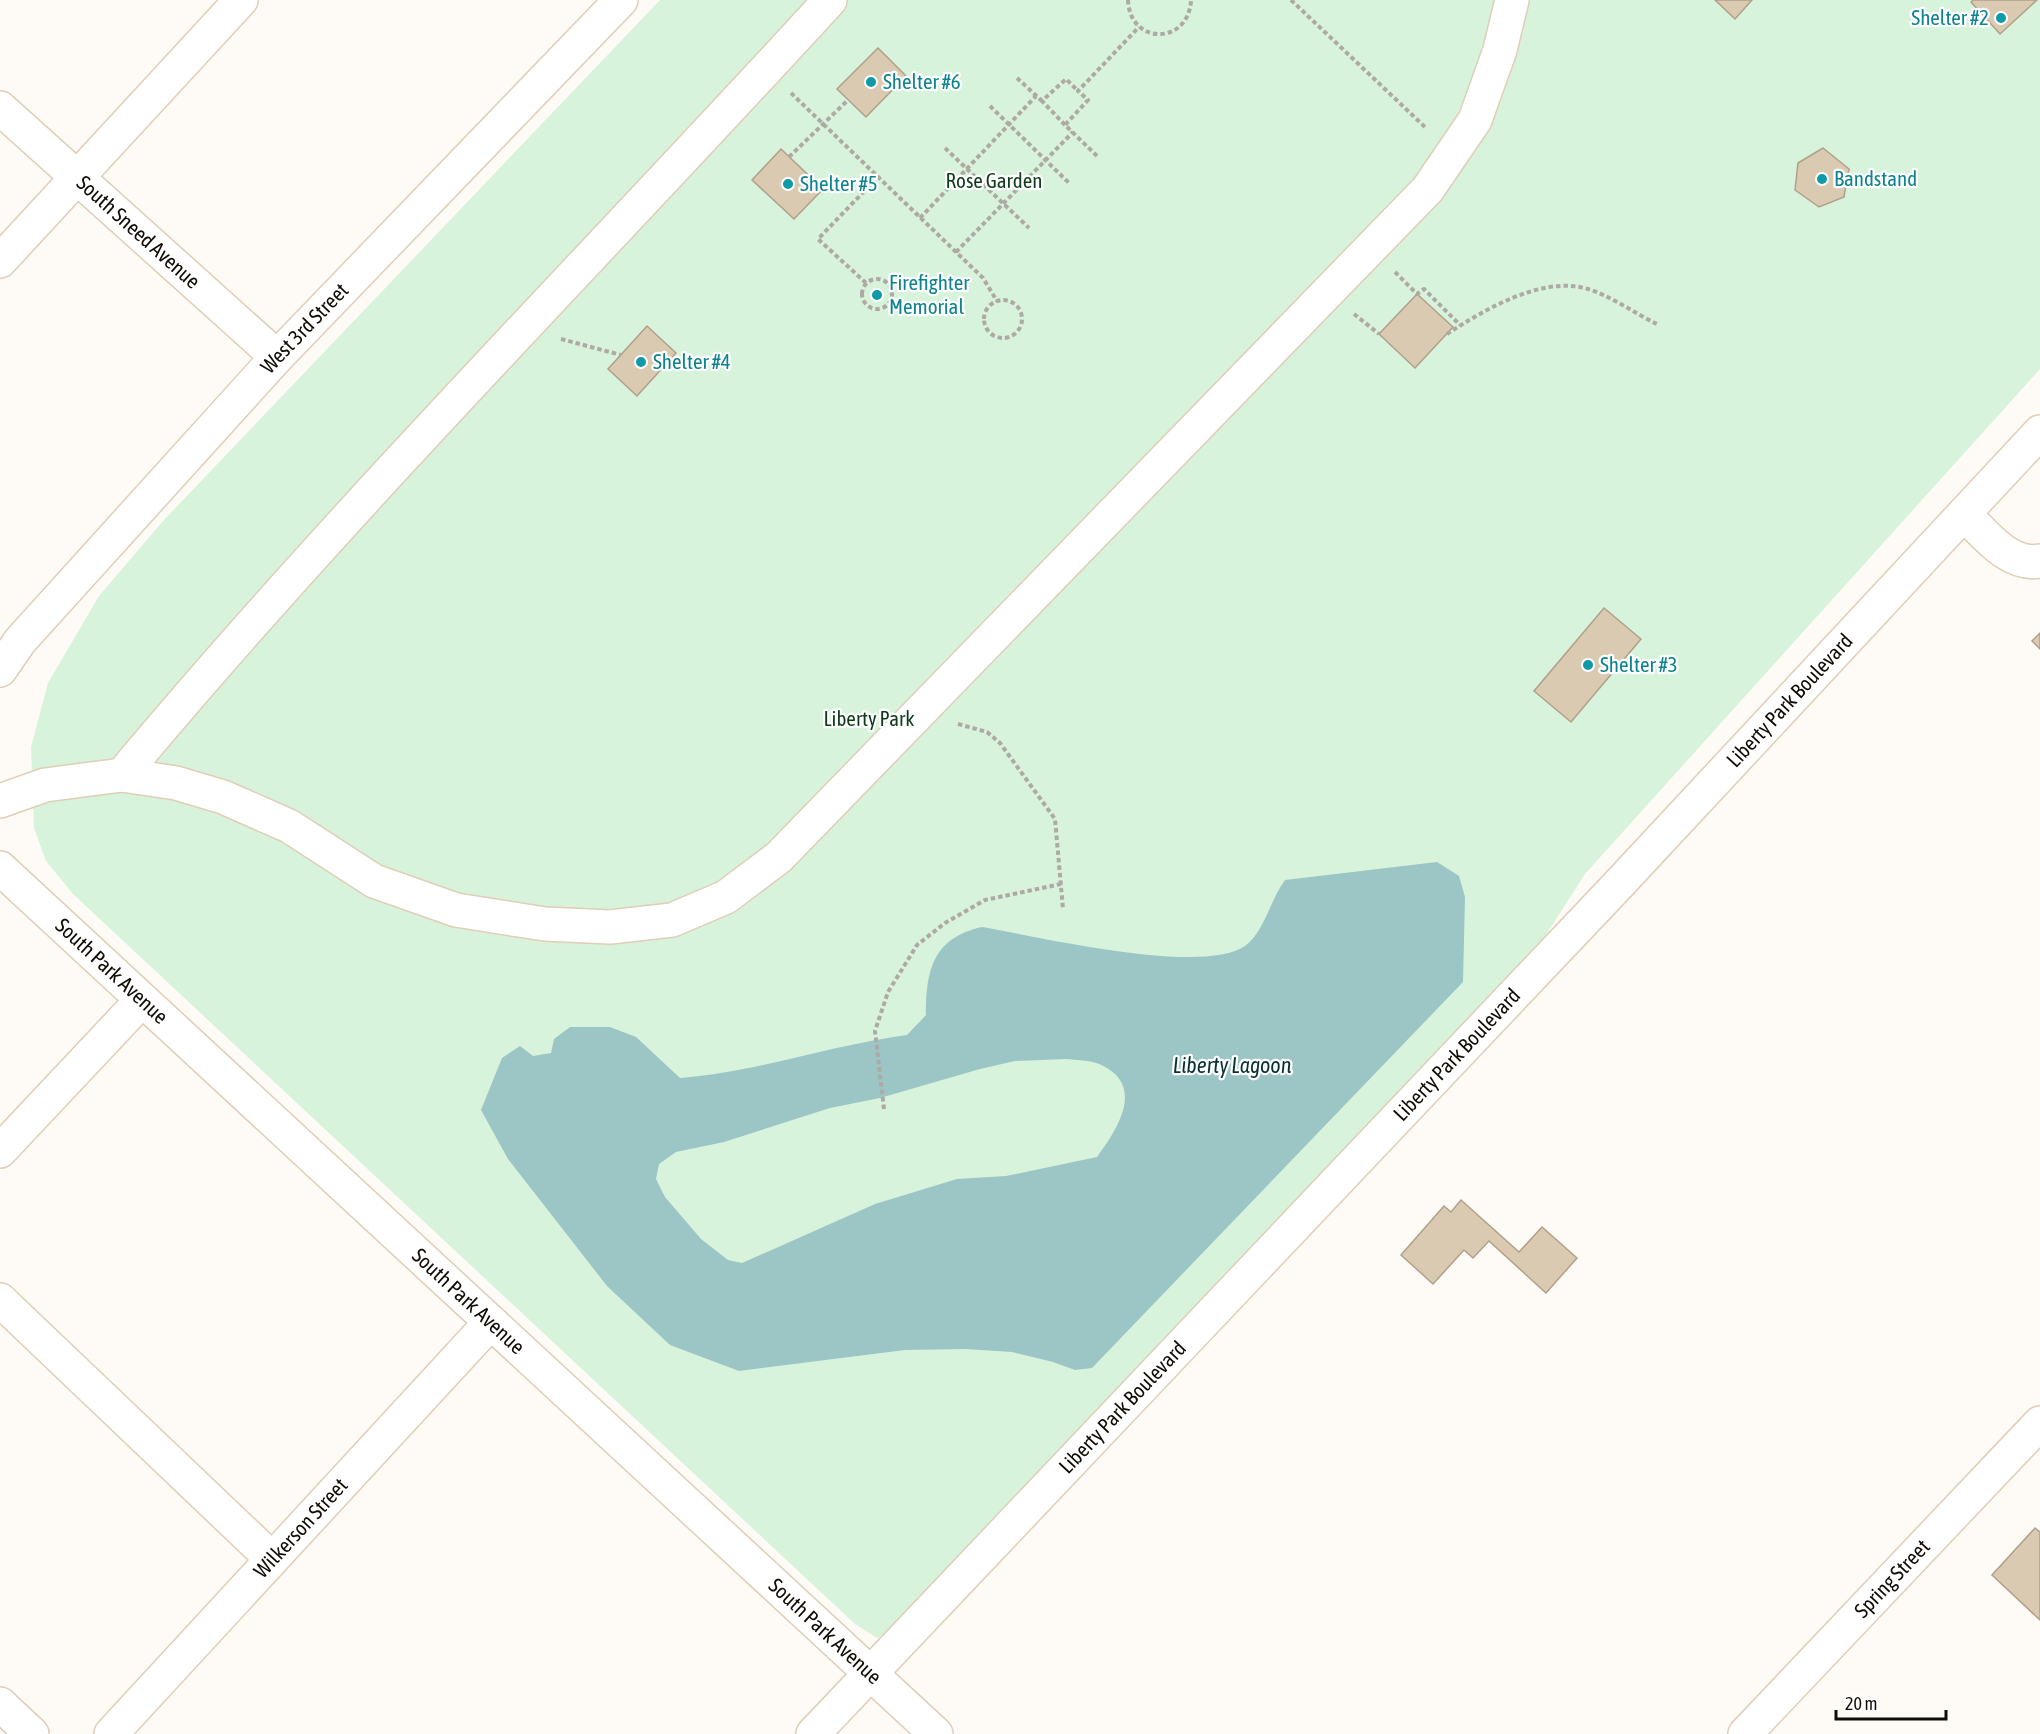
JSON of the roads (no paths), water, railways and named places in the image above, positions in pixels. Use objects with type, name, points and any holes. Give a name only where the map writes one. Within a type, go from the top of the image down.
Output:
[{"type":"street","points":[[0,261],[241,0]]},
{"type":"street","name":"West 3rd Street","points":[[0,670],[20,641],[277,357],[621,0]]},
{"type":"street","points":[[122,776],[201,681],[830,0]]},
{"type":"street","points":[[0,801],[45,785],[122,776],[176,783],[222,797],[289,826],[374,881],[456,910],[545,924],[610,927],[672,920],[726,897],[779,857],[1428,189],[1475,120],[1500,51],[1512,0]]},
{"type":"street","name":"South Sneed Avenue","points":[[0,108],[277,357]]},
{"type":"street","name":"Liberty Park Boulevard","points":[[813,1734],[1618,885],[2040,432]]},
{"type":"street","points":[[1964,514],[2007,554],[2022,562],[2040,561]]},
{"type":"street","name":"South Park Avenue","points":[[0,868],[936,1734]]},
{"type":"street","points":[[0,1151],[142,1000]]},
{"type":"street","points":[[0,1300],[272,1558]]},
{"type":"street","name":"Wilkerson Street","points":[[111,1734],[491,1322]]},
{"type":"street","name":"Spring Street","points":[[1745,1734],[2040,1423]]},
{"type":"street","points":[[0,1704],[32,1734]]},
{"type":"water","name":"Liberty Lagoon","points":[[1437,862],[1459,876],[1465,897],[1463,982],[1092,1368],[1075,1370],[1012,1352],[965,1349],[905,1350],[739,1371],[670,1345],[607,1286],[508,1159],[481,1110],[502,1058],[520,1046],[533,1056],[551,1053],[554,1039],[570,1027],[610,1027],[636,1037],[680,1078],[737,1070],[907,1035],[926,1015],[928,984],[936,958],[953,939],[966,932],[982,927],[1077,945],[1157,956],[1193,957],[1224,954],[1245,946],[1252,940],[1285,880]],"holes":[[[1066,1059],[1099,1064],[1113,1073],[1122,1083],[1125,1094],[1120,1120],[1097,1157],[1006,1176],[957,1179],[875,1204],[742,1263],[728,1260],[701,1239],[665,1197],[656,1179],[659,1164],[676,1152],[724,1142],[830,1108],[880,1098],[980,1069],[1015,1061]]]},
{"type":"place","name":"Shelter #2","points":[[2001,18]]},
{"type":"place","name":"Shelter #6","points":[[871,82]]},
{"type":"place","name":"Bandstand","points":[[1822,179]]},
{"type":"place","name":"Shelter #5","points":[[788,184]]},
{"type":"place","name":"Firefighter Memorial","points":[[877,295]]},
{"type":"place","name":"Shelter #4","points":[[641,362]]},
{"type":"place","name":"Shelter #3","points":[[1588,665]]},
{"type":"park label","name":"Rose Garden","points":[[994,181]]},
{"type":"park label","name":"Liberty Park","points":[[869,719]]}]
